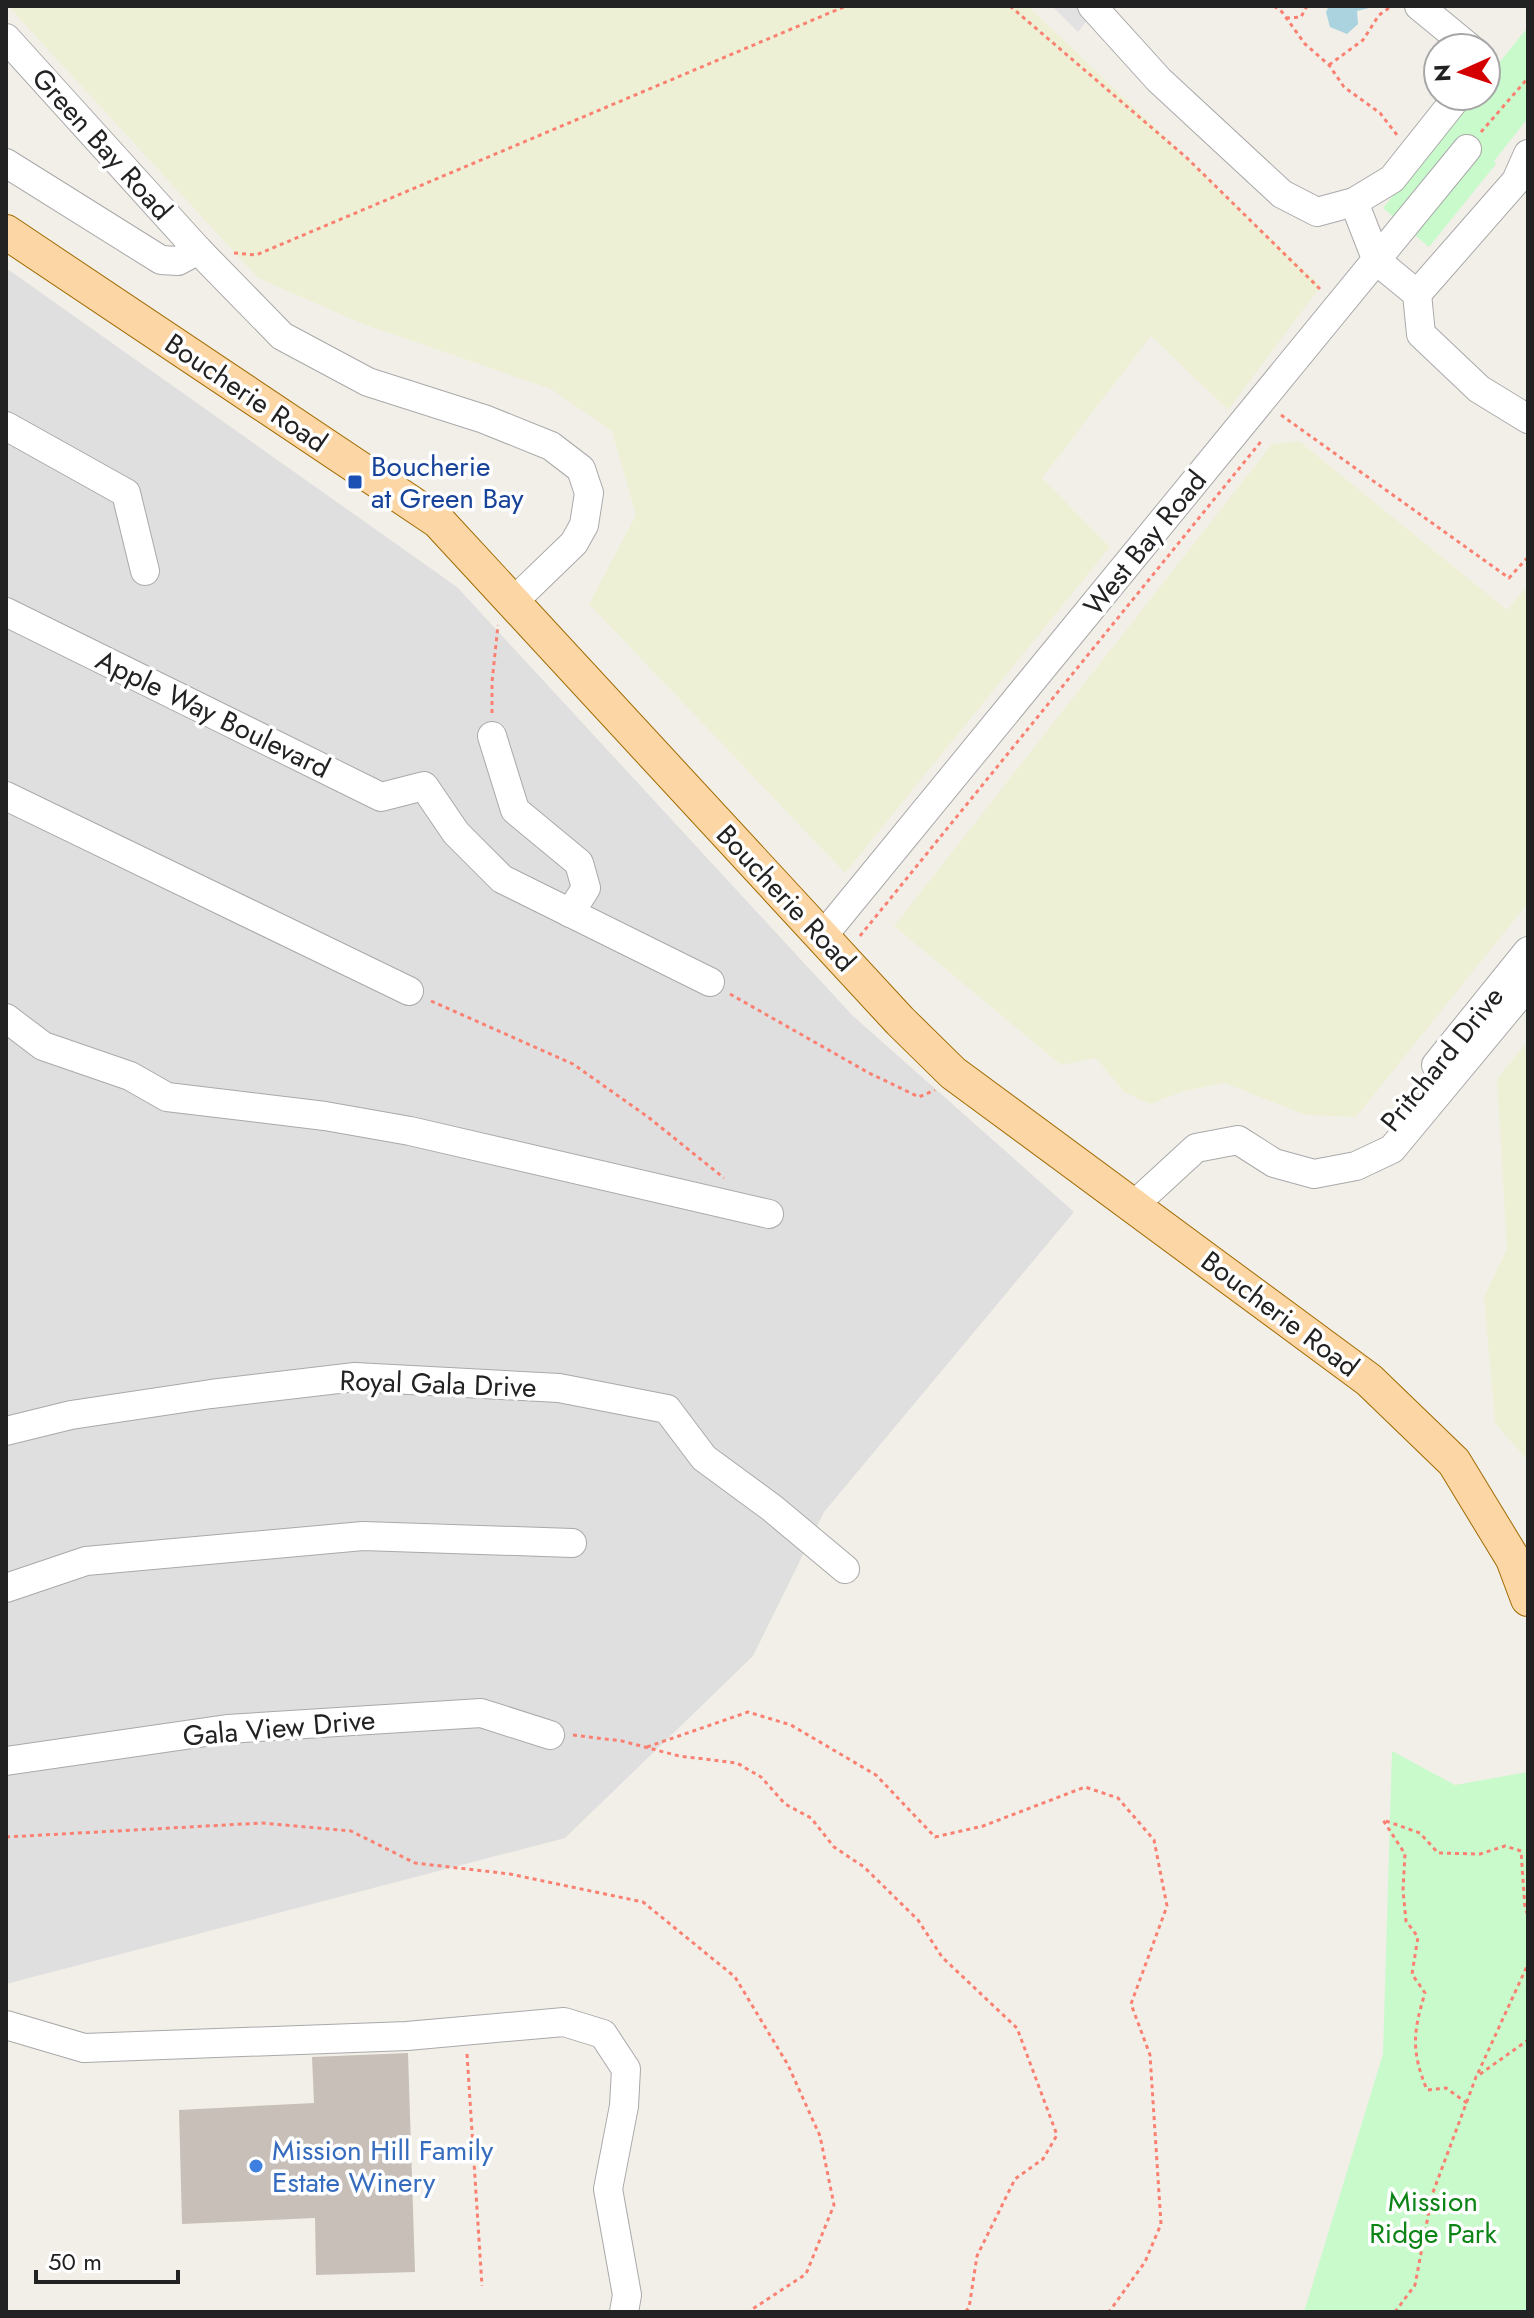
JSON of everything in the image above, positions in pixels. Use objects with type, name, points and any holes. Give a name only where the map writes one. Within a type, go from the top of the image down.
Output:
[{"type":"main road","name":"Boucherie Road","points":[[6,232],[438,521],[832,947],[953,1073],[1369,1380],[1454,1462],[1513,1559],[1528,1599]]},
{"type":"street","points":[[1092,6],[1159,80],[1282,194],[1317,212],[1354,202],[1392,179],[1445,112]]},
{"type":"street","points":[[1419,6],[1451,32]]},
{"type":"street","name":"Green Bay Road","points":[[6,38],[198,250],[282,336],[368,382],[484,419],[551,446],[581,469],[589,493],[584,525],[574,543],[513,602]]},
{"type":"street","name":"West Bay Road","points":[[832,947],[1261,401],[1467,149]]},
{"type":"street","points":[[1417,294],[1516,181],[1528,154]]},
{"type":"street","name":"Green Bay Road","points":[[6,163],[161,260],[178,261],[198,250]]},
{"type":"street","points":[[1354,202],[1377,261],[1417,294],[1421,334],[1479,389],[1528,419]]},
{"type":"street","points":[[6,426],[126,493],[145,571]]},
{"type":"street","name":"Apple Way Boulevard","points":[[6,612],[381,797],[424,786],[456,833],[502,879],[570,913]]},
{"type":"street","points":[[492,736],[515,810],[579,863],[586,888],[570,913],[710,982]]},
{"type":"street","points":[[6,796],[409,991]]},
{"type":"street","name":"Pritchard Drive","points":[[1356,1166],[1528,951]]},
{"type":"street","name":"Pritchard Drive","points":[[1134,1205],[1196,1148],[1238,1140],[1274,1163],[1314,1174],[1356,1166],[1392,1149],[1528,985]]},
{"type":"street","points":[[6,1018],[43,1046],[130,1076],[167,1097],[325,1116],[410,1131],[769,1214]]},
{"type":"street","name":"Royal Gala Drive","points":[[6,1431],[87,1412],[355,1377],[559,1388],[667,1409],[704,1458],[772,1508],[845,1569]]},
{"type":"street","points":[[6,1588],[86,1561],[363,1536],[572,1543]]},
{"type":"street","name":"Gala View Drive","points":[[6,1761],[227,1729],[481,1713],[550,1735]]},
{"type":"street","points":[[7,2026],[84,2048],[407,2036],[564,2022],[603,2034],[626,2069],[624,2106],[608,2189],[627,2295],[624,2312]]},
{"type":"path","points":[[198,250],[256,255],[846,6]]},
{"type":"path","points":[[1010,6],[1187,158],[1337,307]]},
{"type":"path","points":[[1274,6],[1305,44],[1329,65],[1344,87],[1380,113],[1412,154]]},
{"type":"path","points":[[1286,18],[1301,17],[1307,6]]},
{"type":"path","points":[[1329,65],[1363,40],[1379,15],[1392,6]]},
{"type":"path","points":[[1467,149],[1528,78]]},
{"type":"path","points":[[1261,401],[1509,578],[1528,557]]},
{"type":"path","points":[[832,947],[1263,438]]},
{"type":"path","points":[[492,736],[492,682],[498,625],[513,602]]},
{"type":"path","points":[[710,982],[869,1073],[919,1097],[937,1090],[953,1073]]},
{"type":"path","points":[[409,991],[573,1064],[648,1117],[733,1185]]},
{"type":"path","points":[[647,1747],[748,1712],[791,1725],[876,1775],[935,1837],[983,1826],[1085,1787],[1118,1798],[1154,1840],[1167,1906],[1131,2004],[1150,2055],[1161,2224],[1145,2262],[1109,2312]]},
{"type":"path","points":[[550,1735],[584,1735],[679,1756],[737,1763],[761,1777],[785,1804],[811,1818],[834,1847],[864,1867],[918,1920],[942,1957],[1017,2028],[1057,2135],[1043,2159],[1015,2179],[977,2256],[969,2308],[965,2312]]},
{"type":"path","points":[[1467,2103],[1446,2088],[1427,2090],[1416,2063],[1416,2024],[1425,1993],[1412,1974],[1418,1937],[1406,1921],[1403,1890],[1405,1854],[1383,1820],[1420,1833],[1438,1853],[1480,1854],[1505,1846],[1521,1851],[1528,1915]]},
{"type":"path","points":[[6,1837],[262,1823],[351,1831],[415,1863],[510,1874],[643,1902],[735,1977],[788,2065],[820,2136],[834,2205],[806,2274],[748,2312]]},
{"type":"path","points":[[1395,2312],[1415,2285],[1432,2195],[1476,2077],[1528,1964]]},
{"type":"path","points":[[466,2030],[482,2286]]},
{"type":"path","points":[[1476,2077],[1528,2040]]},
{"type":"shaded area","points":[[1052,6],[1093,6],[1095,10],[1078,32]]},
{"type":"shaded area","points":[[6,268],[457,587],[852,1015],[1074,1212],[824,1512],[753,1656],[565,1838],[6,1984]]},
{"type":"green space","points":[[8,6],[1028,6],[1321,286],[1228,410],[1151,336],[1042,478],[1110,547],[845,873],[589,604],[636,515],[612,431],[551,389],[363,324],[258,278]]},
{"type":"green space","points":[[1528,27],[1528,118],[1494,161],[1496,164],[1429,247],[1383,208],[1460,112],[1502,112],[1502,59]]},
{"type":"green space","points":[[1299,441],[1507,610],[1528,585],[1528,903],[1356,1117],[1306,1115],[1224,1083],[1185,1091],[1150,1104],[1124,1092],[1096,1058],[1061,1065],[894,926],[1272,444]]},
{"type":"green space","points":[[1528,1041],[1528,1461],[1495,1423],[1484,1297],[1507,1249],[1497,1079]]},
{"type":"green space","name":"Mission Ridge Park","points":[[1392,1751],[1455,1785],[1528,1772],[1528,2312],[1304,2312],[1383,2054]]},
{"type":"water","points":[[1329,6],[1369,8],[1357,11],[1358,24],[1347,34],[1330,27],[1326,12]]},
{"type":"building","points":[[408,2053],[415,2272],[316,2275],[315,2218],[182,2224],[179,2110],[314,2103],[312,2057]]},
{"type":"place","name":"Boucherie at Green Bay","points":[[355,482]]},
{"type":"place","name":"Mission Hill Family Estate Winery","points":[[256,2166]]}]
